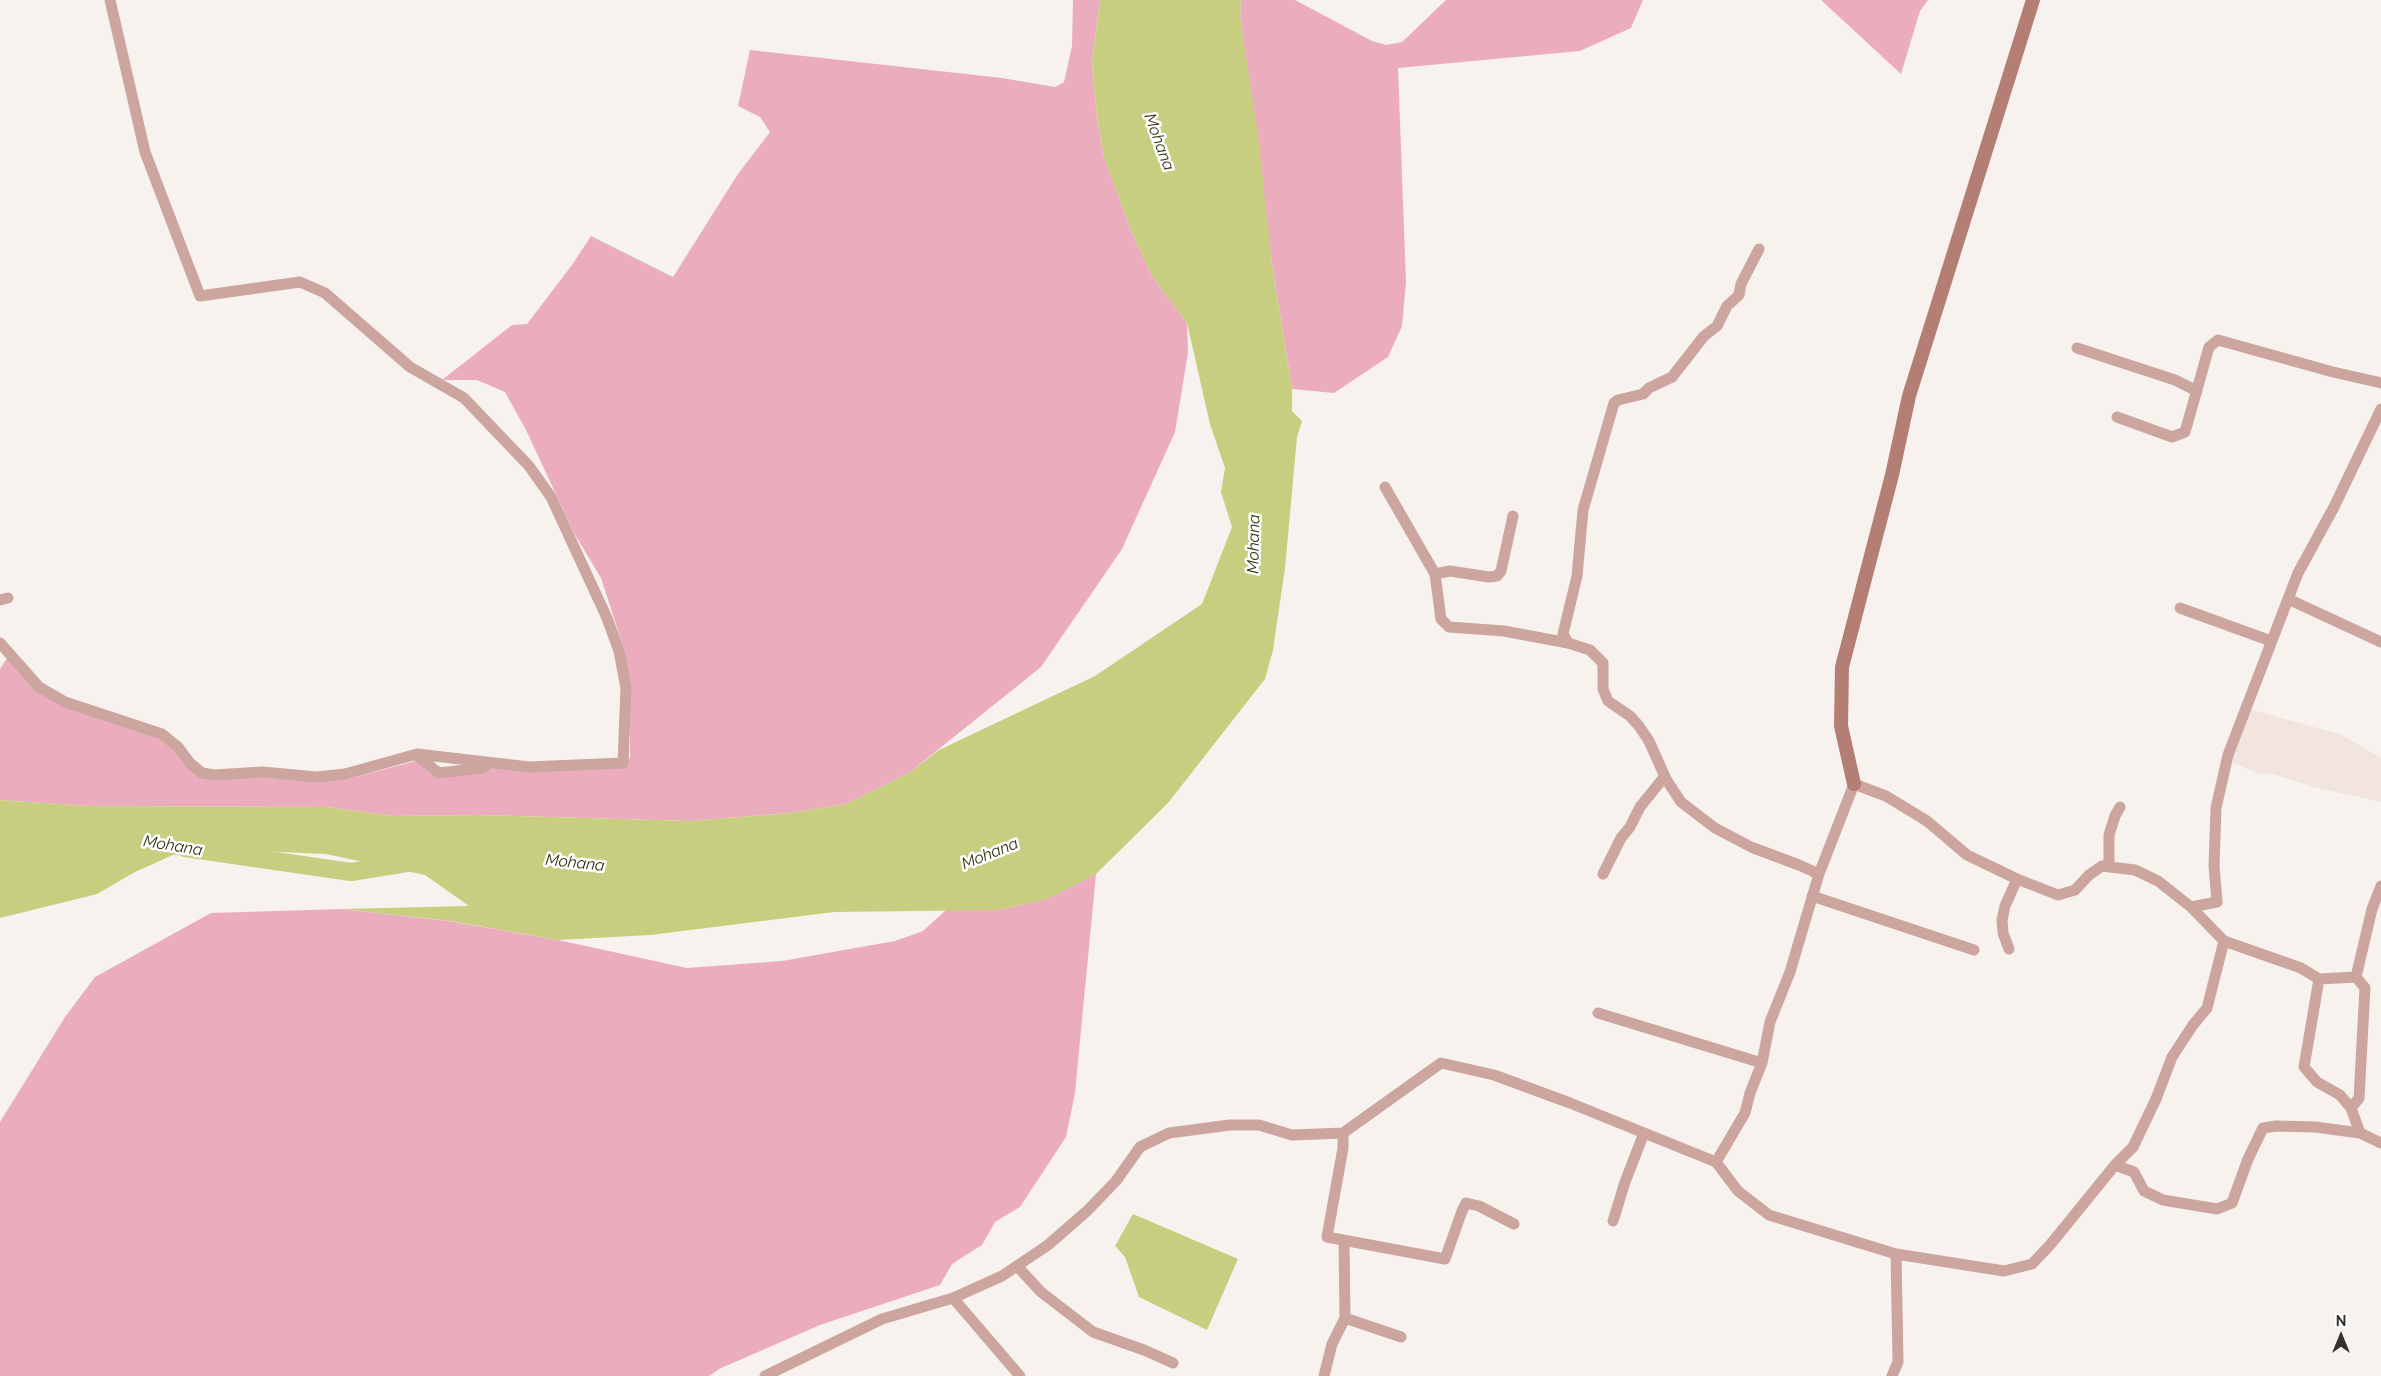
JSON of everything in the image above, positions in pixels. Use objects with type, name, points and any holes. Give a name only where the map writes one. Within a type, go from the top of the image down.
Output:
[{"type":"main road","points":[[1854,784],[1841,726],[1842,667],[1892,475],[1909,396],[1944,279],[2033,0]]},
{"type":"street","points":[[0,643],[38,687],[65,702],[162,734],[178,747],[190,763],[202,772],[214,775],[262,772],[317,777],[345,774],[416,755],[529,767],[623,763],[626,688],[619,651],[607,618],[551,497],[529,466],[464,398],[410,367],[326,293],[300,282],[200,296],[145,152],[110,0]]},
{"type":"street","points":[[1568,643],[1563,634],[1577,576],[1583,510],[1614,403],[1618,400],[1643,394],[1649,388],[1672,378],[1704,336],[1717,326],[1727,306],[1740,295],[1741,284],[1759,249]]},
{"type":"street","points":[[2117,417],[2172,437],[2185,432],[2209,347],[2218,340],[2333,372],[2381,383]]},
{"type":"street","points":[[2077,348],[2175,380],[2197,390]]},
{"type":"street","points":[[2192,907],[2217,902],[2214,865],[2216,808],[2228,755],[2298,573],[2334,507],[2381,409]]},
{"type":"street","points":[[1385,487],[1435,574],[1442,619],[1449,627],[1504,630],[1568,643],[1590,650],[1603,663],[1604,689],[1608,701],[1630,716],[1639,726],[1681,802],[1716,828],[1751,847],[1799,864],[1819,874]]},
{"type":"street","points":[[1435,574],[1450,571],[1490,577],[1497,576],[1501,571],[1513,516]]},
{"type":"street","points":[[2288,599],[2381,642]]},
{"type":"street","points":[[2180,608],[2271,641]]},
{"type":"street","points":[[1603,874],[1621,838],[1630,827],[1640,807],[1665,776]]},
{"type":"street","points":[[1716,1162],[1745,1113],[1750,1093],[1762,1063],[1770,1022],[1790,972],[1819,874],[1854,784],[1886,796],[1926,821],[1967,855],[2017,879],[2058,895],[2075,890],[2089,875],[2102,866],[2135,870],[2158,881],[2192,907],[2224,941],[2301,968],[2319,979],[2356,976]]},
{"type":"street","points":[[2109,866],[2109,834],[2120,807]]},
{"type":"street","points":[[2009,949],[2003,934],[2002,920],[2005,906],[2017,879]]},
{"type":"street","points":[[2356,976],[2376,911],[2381,886]]},
{"type":"street","points":[[1812,896],[1974,950]]},
{"type":"street","points":[[765,1376],[882,1319],[953,1298],[1002,1276],[1048,1246],[1087,1210],[1116,1181],[1140,1147],[1169,1133],[1230,1125],[1259,1125],[1292,1135],[1343,1133],[1441,1063],[1494,1075],[1716,1162],[1738,1191],[1769,1215],[1896,1254],[2004,1271],[2032,1264],[2050,1245],[2115,1165],[2133,1147],[2156,1099],[2172,1057],[2193,1025],[2208,1008],[2224,941]]},
{"type":"street","points":[[2351,1108],[2359,1098],[2365,988],[2356,976]]},
{"type":"street","points":[[2319,979],[2304,1067],[2317,1082],[2340,1095],[2351,1108],[2360,1133]]},
{"type":"street","points":[[1598,1013],[1762,1063]]},
{"type":"street","points":[[2115,1165],[2134,1172],[2144,1191],[2163,1200],[2217,1209],[2232,1203],[2248,1159],[2263,1128],[2276,1126],[2315,1127],[2360,1133],[2381,1143]]},
{"type":"street","points":[[1343,1133],[1343,1148],[1327,1237],[1445,1259],[1466,1203],[1479,1206],[1514,1224]]},
{"type":"street","points":[[1613,1221],[1625,1182],[1644,1133]]},
{"type":"street","points":[[1324,1376],[1332,1344],[1345,1318],[1344,1240]]},
{"type":"street","points":[[1892,1376],[1898,1362],[1896,1254]]},
{"type":"street","points":[[1017,1266],[1042,1292],[1093,1332],[1144,1350],[1173,1363]]},
{"type":"street","points":[[953,1298],[1020,1376]]},
{"type":"street","points":[[1345,1318],[1401,1337]]},
{"type":"shaded area","points":[[1073,0],[1100,0],[1092,61],[1097,118],[1104,157],[1130,228],[1152,276],[1187,323],[1188,353],[1175,432],[1122,549],[1041,667],[909,773],[846,804],[789,813],[690,821],[479,815],[393,816],[326,807],[88,806],[0,800],[0,669],[7,658],[41,693],[167,740],[195,773],[312,781],[343,780],[416,761],[428,771],[492,767],[621,766],[630,758],[630,699],[624,649],[601,578],[574,533],[526,430],[505,392],[477,380],[442,380],[512,325],[527,324],[572,265],[591,236],[673,277],[738,174],[770,132],[760,117],[738,106],[750,50],[1002,78],[1055,87],[1064,82],[1072,46]]},
{"type":"shaded area","points":[[1241,0],[1295,0],[1372,41],[1386,45],[1402,42],[1446,0],[1643,0],[1631,28],[1580,51],[1398,68],[1406,282],[1402,326],[1388,357],[1334,393],[1292,389],[1272,265],[1240,17]]},
{"type":"shaded area","points":[[1821,0],[1928,0],[1920,11],[1901,74]]},
{"type":"shaded area","points":[[2248,709],[2340,734],[2381,758],[2381,802],[2314,787],[2273,774],[2256,773],[2230,761]]},
{"type":"shaded area","points":[[1096,874],[1075,1093],[1066,1137],[1020,1207],[995,1222],[982,1245],[952,1264],[940,1285],[820,1325],[719,1369],[709,1376],[0,1376],[0,1122],[65,1017],[95,977],[211,913],[342,909],[449,921],[558,940],[687,968],[782,961],[895,941],[923,931],[946,910],[998,910],[1046,899]]},
{"type":"water","points":[[1100,0],[1241,0],[1240,17],[1258,135],[1272,265],[1292,389],[1292,411],[1302,421],[1297,437],[1285,568],[1273,650],[1265,679],[1168,803],[1096,874],[1047,899],[998,910],[834,912],[650,935],[558,940],[451,921],[342,909],[469,906],[425,875],[326,854],[232,850],[173,855],[135,872],[97,894],[0,918],[0,800],[88,806],[326,807],[393,816],[479,815],[690,821],[789,813],[846,804],[909,773],[939,750],[1095,676],[1202,604],[1232,527],[1221,492],[1225,468],[1210,424],[1187,323],[1152,276],[1130,228],[1104,157],[1097,118],[1092,61]]},
{"type":"water","points":[[1133,1214],[1238,1259],[1207,1330],[1139,1297],[1125,1257],[1115,1246]]},
{"type":"waterway","name":"Mohana","points":[[185,848],[351,872],[407,863]]}]
